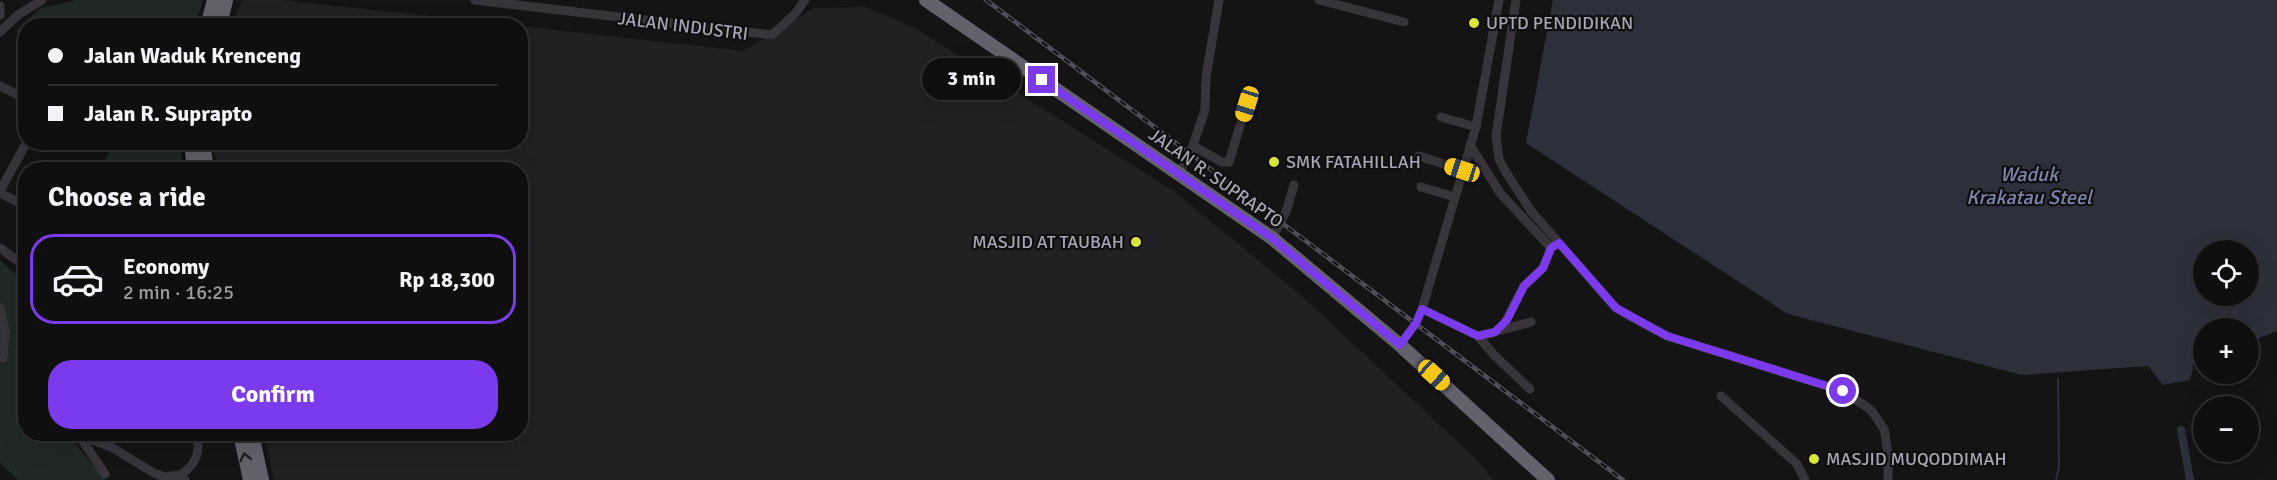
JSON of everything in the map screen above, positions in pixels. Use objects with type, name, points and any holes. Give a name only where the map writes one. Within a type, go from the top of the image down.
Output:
[{"type":"highway","points":[[209,18],[214,0]]},
{"type":"highway","points":[[222,18],[226,0]]},
{"type":"highway","name":"JALAN R. SUPRAPTO","points":[[926,0],[1272,238],[1400,345],[1548,480]]},
{"type":"highway","points":[[242,441],[250,480]]},
{"type":"highway","points":[[254,441],[262,480]]},
{"type":"street","points":[[0,32],[18,15],[42,0]]},
{"type":"street","name":"JALAN INDUSTRI","points":[[475,0],[772,35],[795,14],[805,0]]},
{"type":"street","points":[[1179,173],[1193,147],[1206,103],[1206,77],[1219,0]]},
{"type":"street","points":[[1319,0],[1404,22]]},
{"type":"street","points":[[1400,345],[1416,323],[1422,309],[1476,127],[1498,0]]},
{"type":"street","points":[[1516,0],[1497,124],[1497,147],[1504,170],[1555,246]]},
{"type":"street","points":[[0,6],[0,15]]},
{"type":"street","points":[[0,86],[18,95]]},
{"type":"street","points":[[1193,147],[1222,162],[1228,162],[1250,93]]},
{"type":"street","points":[[1441,117],[1476,127]]},
{"type":"street","points":[[1470,145],[1500,193],[1616,308],[1667,336],[1843,391],[1871,410],[1884,429],[1888,453],[1888,480]]},
{"type":"street","points":[[18,202],[0,192],[22,150]]},
{"type":"street","points":[[1417,160],[1419,156],[1462,170]]},
{"type":"street","points":[[1272,238],[1286,212],[1293,185]]},
{"type":"street","points":[[1421,187],[1455,196]]},
{"type":"street","points":[[1495,332],[1507,320],[1524,286],[1543,268],[1555,246]]},
{"type":"street","points":[[0,248],[18,261]]},
{"type":"street","points":[[0,308],[5,332],[3,358]]},
{"type":"street","points":[[1422,309],[1478,336],[1494,355],[1530,388]]},
{"type":"street","points":[[1478,336],[1531,322]]},
{"type":"street","points":[[1721,396],[1797,464],[1805,480]]},
{"type":"street","points":[[83,441],[105,474]]},
{"type":"street","points":[[96,441],[111,447],[154,473],[164,477],[183,478],[197,459],[198,441]]},
{"type":"shaded area","points":[[77,0],[203,0],[197,18],[30,18],[40,8]]},
{"type":"shaded area","points":[[242,0],[281,0],[449,18],[235,18]]},
{"type":"shaded area","points":[[865,7],[913,27],[1175,192],[1303,297],[1473,456],[1494,480],[274,480],[266,441],[528,441],[528,162],[216,162],[214,150],[528,150],[528,27],[743,51],[814,8]]},
{"type":"shaded area","points":[[111,150],[181,150],[182,162],[104,162]]},
{"type":"shaded area","points":[[0,260],[18,276],[16,343],[18,347],[18,441],[73,441],[106,480],[18,480],[0,463]]},
{"type":"water","name":"Waduk Krakatau Steel","points":[[1553,0],[2277,0],[2277,331],[2259,338],[2259,318],[2193,318],[2193,367],[2190,380],[2163,385],[2148,366],[2022,375],[1788,314],[1526,143]]},
{"type":"waterway","points":[[2056,480],[2059,467],[2058,379]]},
{"type":"waterway","points":[[2181,430],[2190,480]]},
{"type":"railway","points":[[986,0],[1623,480]]},
{"type":"place","name":"UPTD PENDIDIKAN","points":[[1474,23]]},
{"type":"place","name":"SMK FATAHILLAH","points":[[1274,162]]},
{"type":"place","name":"MASJID AT TAUBAH","points":[[1136,242]]},
{"type":"place","name":"MASJID MUQODDIMAH","points":[[1814,459]]},
{"type":"route","points":[[1042,80],[1272,238],[1400,345],[1416,323],[1422,309],[1478,336],[1495,332],[1507,320],[1524,286],[1543,268],[1551,248],[1559,243],[1616,308],[1635,320],[1667,336],[1843,391]]}]
